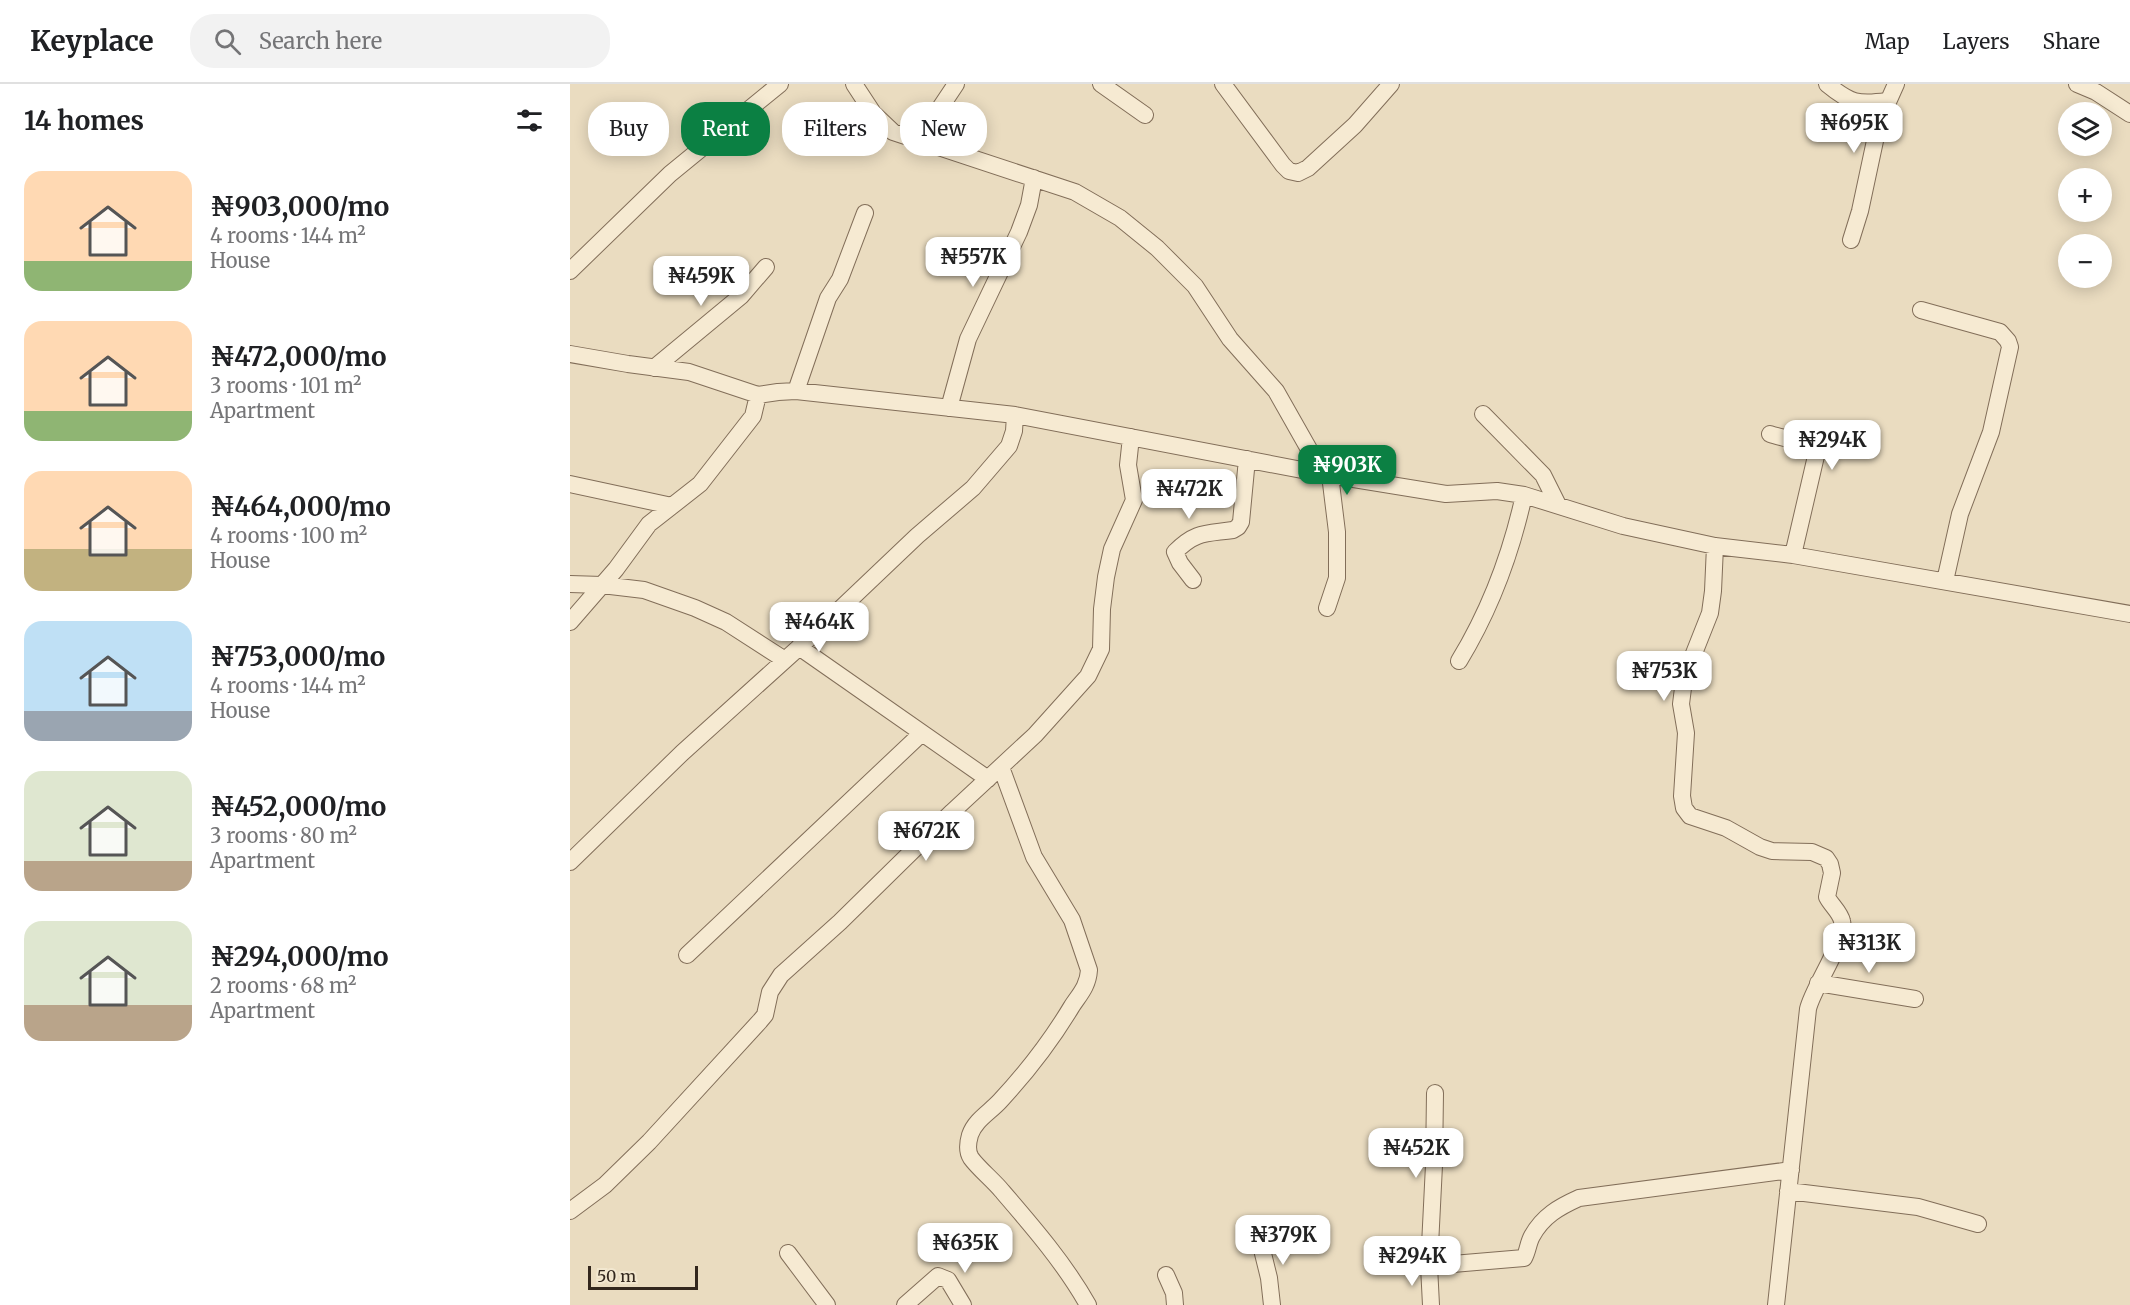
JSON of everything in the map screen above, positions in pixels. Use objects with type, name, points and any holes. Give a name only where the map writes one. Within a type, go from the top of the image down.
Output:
[{"type":"street","points":[[570,271],[670,174],[780,84]]},
{"type":"street","points":[[854,84],[873,113],[893,132],[900,135]]},
{"type":"street","points":[[944,102],[956,84]]},
{"type":"street","points":[[1101,84],[1145,114]]},
{"type":"street","points":[[1223,84],[1283,165],[1289,171],[1298,173],[1308,168],[1349,131],[1391,84]]},
{"type":"street","points":[[1827,84],[1851,100],[1862,104],[1887,101]]},
{"type":"street","points":[[1851,240],[1860,211],[1873,142],[1887,101],[1896,84]]},
{"type":"street","points":[[2077,84],[2130,114]]},
{"type":"street","points":[[966,156],[1075,192],[1120,218],[1157,248],[1195,286],[1230,339],[1276,391],[1327,475],[1337,532],[1337,578],[1327,608]]},
{"type":"street","points":[[949,408],[968,339],[1019,232],[1029,205],[1034,177]]},
{"type":"street","points":[[796,392],[828,298],[840,279],[865,213]]},
{"type":"street","points":[[654,368],[741,296],[766,267]]},
{"type":"street","points":[[1921,309],[2000,332],[2010,347],[1991,432],[1960,514],[1945,581]]},
{"type":"street","points":[[570,354],[689,372],[758,395],[796,392],[1015,416],[1327,475],[1446,494],[1497,491],[1524,495],[1623,526],[1715,546],[1792,555],[2130,614]]},
{"type":"street","points":[[570,622],[616,569],[649,524],[700,483],[753,416],[758,395]]},
{"type":"street","points":[[1483,414],[1543,475],[1558,505]]},
{"type":"street","points":[[570,862],[682,753],[917,536],[973,488],[1009,446],[1014,431],[1015,416]]},
{"type":"street","points":[[1770,434],[1806,446],[1813,450],[1816,456],[1792,555]]},
{"type":"street","points":[[570,1211],[605,1185],[649,1142],[760,1021],[765,1015],[770,992],[781,975],[840,922],[1035,735],[1088,676],[1101,648],[1102,609],[1108,568],[1116,539],[1134,500],[1128,465],[1131,437]]},
{"type":"street","points":[[1194,580],[1180,563],[1175,552],[1187,540],[1198,534],[1233,530],[1238,527],[1247,459]]},
{"type":"street","points":[[570,484],[672,506]]},
{"type":"street","points":[[1459,661],[1497,588],[1518,523],[1524,495]]},
{"type":"street","points":[[1715,546],[1710,613],[1687,671],[1681,704],[1686,733],[1682,796],[1684,808],[1690,816],[1726,828],[1760,847],[1772,850],[1812,852],[1826,858],[1832,873],[1827,897],[1841,916],[1843,923],[1808,1009],[1776,1305]]},
{"type":"street","points":[[570,584],[644,590],[695,608],[726,622],[784,660]]},
{"type":"street","points":[[799,647],[988,779]]},
{"type":"street","points":[[687,955],[922,733]]},
{"type":"street","points":[[1001,767],[1034,857],[1072,920],[1089,970],[1089,978],[1084,990],[1052,1040],[999,1103],[976,1124],[968,1145],[970,1156],[1043,1240],[1088,1305]]},
{"type":"street","points":[[1818,983],[1915,999]]},
{"type":"street","points":[[1431,1305],[1429,1266],[1435,1093]]},
{"type":"street","points":[[1429,1266],[1524,1258],[1531,1236],[1545,1217],[1558,1207],[1579,1198],[1791,1170]]},
{"type":"street","points":[[1788,1191],[1918,1207],[1978,1224]]},
{"type":"street","points":[[1258,1233],[1269,1278],[1272,1305]]},
{"type":"street","points":[[788,1253],[827,1305]]},
{"type":"street","points":[[1166,1275],[1174,1293],[1174,1305]]},
{"type":"street","points":[[905,1305],[938,1276],[948,1280],[963,1305]]}]
